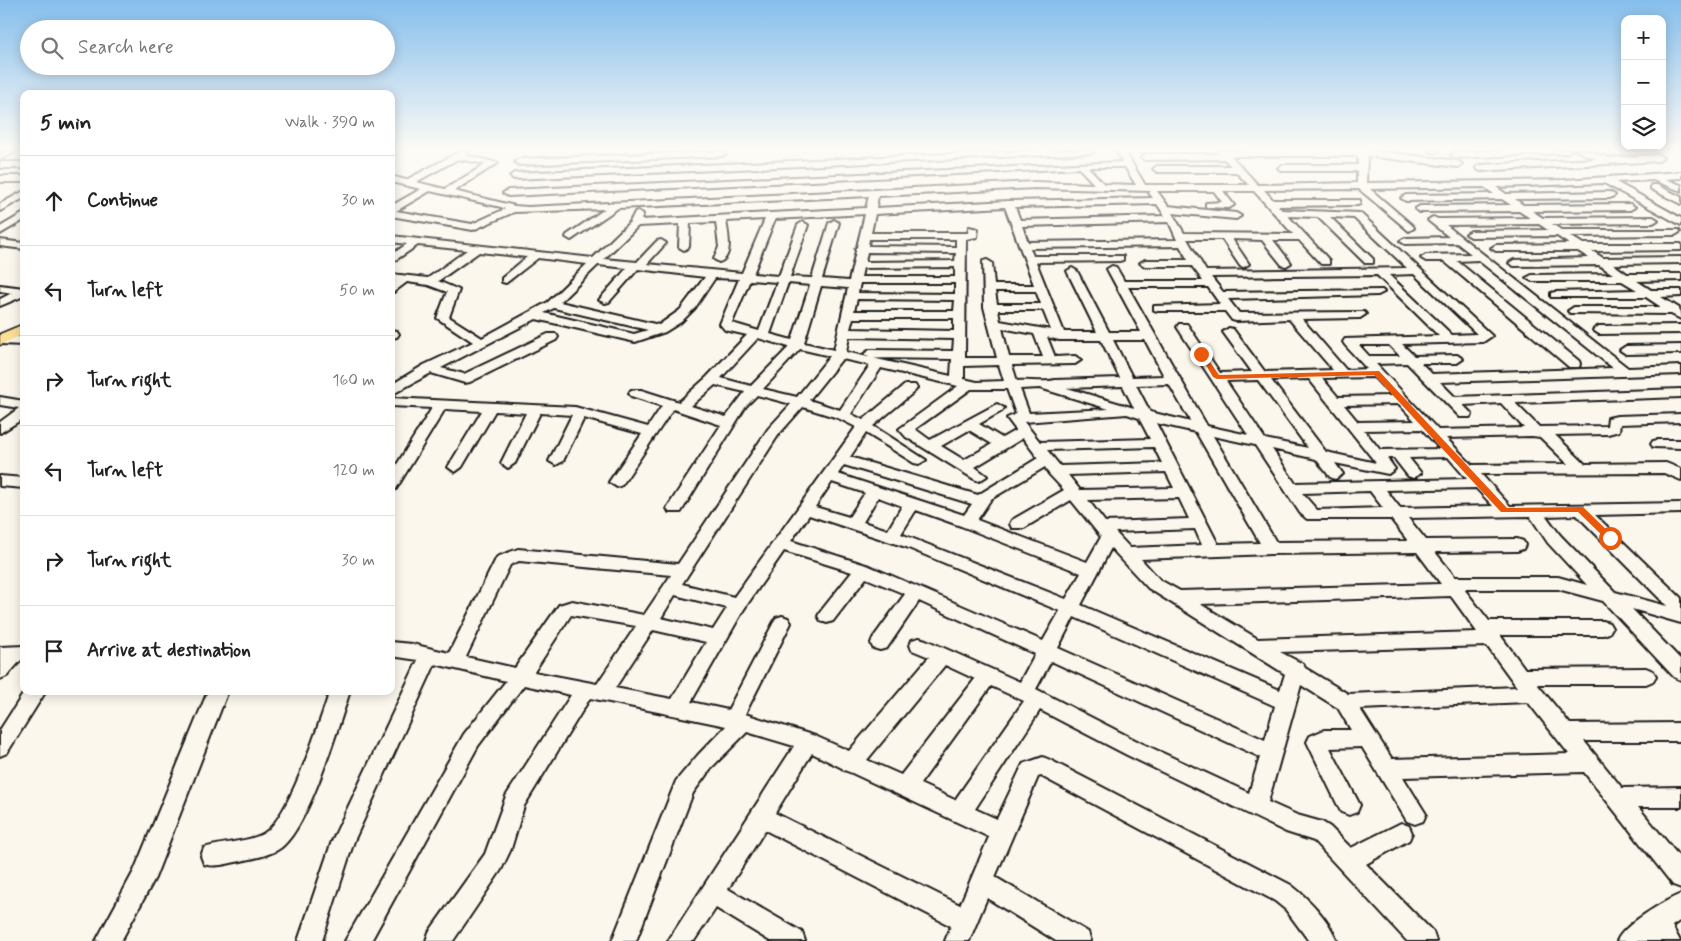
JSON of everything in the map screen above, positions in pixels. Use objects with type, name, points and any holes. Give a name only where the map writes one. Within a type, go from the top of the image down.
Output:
[{"type":"main road","points":[[0,333],[20,323]]},
{"type":"main road","points":[[0,340],[20,330]]},
{"type":"street","points":[[395,209],[418,194]]},
{"type":"street","points":[[438,941],[500,850],[514,803],[594,691],[648,622],[772,432],[840,354],[868,216],[869,194],[553,210],[508,207],[454,194]]},
{"type":"street","points":[[508,194],[508,207]]},
{"type":"street","points":[[571,237],[612,207],[613,194]]},
{"type":"street","points":[[727,194],[727,200]]},
{"type":"street","points":[[788,194],[789,198]]},
{"type":"street","points":[[1014,194],[1020,204]]},
{"type":"street","points":[[1086,194],[1091,202]]},
{"type":"street","points":[[1152,194],[1172,219],[1181,240],[1195,263],[1233,314],[1241,318],[1360,314]]},
{"type":"street","points":[[1192,204],[1228,205],[1220,194]]},
{"type":"street","points":[[1262,194],[1325,262]]},
{"type":"street","points":[[1370,194],[1409,228]]},
{"type":"street","points":[[1401,194],[1624,371]]},
{"type":"street","points":[[1501,194],[1648,294],[1678,312]]},
{"type":"street","points":[[1630,194],[1681,222]]},
{"type":"street","points":[[1668,194],[1681,201]]},
{"type":"street","points":[[1406,198],[1610,195]]},
{"type":"street","points":[[0,209],[20,196]]},
{"type":"street","points":[[769,221],[868,216],[1009,204],[1091,202],[1162,205],[1217,219],[1236,216]]},
{"type":"street","points":[[1270,203],[1357,202]]},
{"type":"street","points":[[1009,204],[1059,336]]},
{"type":"street","points":[[395,388],[429,368],[536,315],[552,304],[586,274],[596,260],[635,224],[639,205]]},
{"type":"street","points":[[395,212],[473,227],[508,207]]},
{"type":"street","points":[[1420,209],[1630,208]]},
{"type":"street","points":[[0,209],[20,211]]},
{"type":"street","points":[[1280,214],[1357,215],[1486,336],[1483,338],[1349,342],[1504,510]]},
{"type":"street","points":[[1321,214],[1369,261]]},
{"type":"street","points":[[635,224],[721,219],[769,221],[803,225],[834,223],[868,216]]},
{"type":"street","points":[[0,231],[20,218]]},
{"type":"street","points":[[719,259],[724,247],[721,219]]},
{"type":"street","points":[[1016,223],[1172,219]]},
{"type":"street","points":[[1436,222],[1653,220]]},
{"type":"street","points":[[684,247],[685,221]]},
{"type":"street","points":[[769,221],[726,325],[797,345],[983,387],[1173,380]]},
{"type":"street","points":[[675,508],[741,404],[797,345],[834,223]]},
{"type":"street","points":[[617,482],[651,432],[676,406],[712,380],[759,335],[803,225]]},
{"type":"street","points":[[864,236],[973,236],[973,229]]},
{"type":"street","points":[[1471,234],[1675,232]]},
{"type":"street","points":[[961,236],[959,359],[963,382]]},
{"type":"street","points":[[1024,245],[1225,237],[1302,237]]},
{"type":"street","points":[[1225,237],[1244,264]]},
{"type":"street","points":[[1265,237],[1286,263]]},
{"type":"street","points":[[395,239],[712,274],[817,282],[853,287],[889,296],[960,296]]},
{"type":"street","points":[[1405,241],[1459,240]]},
{"type":"street","points":[[395,257],[417,241]]},
{"type":"street","points":[[0,243],[20,246]]},
{"type":"street","points":[[605,300],[661,243]]},
{"type":"street","points":[[1496,248],[1681,247]]},
{"type":"street","points":[[430,282],[479,248]]},
{"type":"street","points":[[860,250],[961,250]]},
{"type":"street","points":[[892,280],[897,250]]},
{"type":"street","points":[[506,280],[537,254]]},
{"type":"street","points":[[1426,258],[1481,257]]},
{"type":"street","points":[[1029,259],[1120,258]]},
{"type":"street","points":[[1447,258],[1574,364]]},
{"type":"street","points":[[1514,262],[1681,260]]},
{"type":"street","points":[[987,263],[990,307],[994,324],[1023,424],[1035,446],[1105,532],[1154,584],[1296,669],[1345,702],[1415,814]]},
{"type":"street","points":[[1145,263],[1195,263]]},
{"type":"street","points":[[857,265],[960,264]]},
{"type":"street","points":[[1112,269],[1173,380],[1271,548]]},
{"type":"street","points":[[1072,271],[1130,382],[1140,413],[1160,443],[1213,550]]},
{"type":"street","points":[[1379,271],[1449,339]]},
{"type":"street","points":[[1203,274],[1418,271]]},
{"type":"street","points":[[536,315],[636,338],[671,324],[693,304],[712,274]]},
{"type":"street","points":[[1532,278],[1681,277]]},
{"type":"street","points":[[395,278],[430,282],[453,290],[443,318],[482,342]]},
{"type":"street","points":[[395,287],[404,279]]},
{"type":"street","points":[[853,287],[892,280],[960,280]]},
{"type":"street","points":[[1120,284],[1210,284]]},
{"type":"street","points":[[0,288],[20,290]]},
{"type":"street","points":[[988,288],[1040,288]]},
{"type":"street","points":[[1220,296],[1378,292]]},
{"type":"street","points":[[0,303],[20,293]]},
{"type":"street","points":[[1555,295],[1681,293]]},
{"type":"street","points":[[887,314],[889,296]]},
{"type":"street","points":[[552,304],[661,329]]},
{"type":"street","points":[[990,307],[1047,307]]},
{"type":"street","points":[[1158,308],[1228,307]]},
{"type":"street","points":[[1574,311],[1678,312]]},
{"type":"street","points":[[848,314],[961,315]]},
{"type":"street","points":[[1293,316],[1343,374]]},
{"type":"street","points":[[994,324],[1013,325],[1059,336],[1149,336]]},
{"type":"street","points":[[1183,327],[1291,488],[1306,509],[1313,515],[1681,508]]},
{"type":"street","points":[[1599,330],[1681,329]]},
{"type":"street","points":[[1039,332],[1051,361]]},
{"type":"street","points":[[1229,332],[1335,474]]},
{"type":"street","points":[[843,333],[960,335]]},
{"type":"street","points":[[429,368],[465,379],[552,336]]},
{"type":"street","points":[[0,340],[20,341]]},
{"type":"street","points":[[1392,340],[1465,414]]},
{"type":"street","points":[[1626,350],[1681,349]]},
{"type":"street","points":[[840,354],[1004,362],[1074,360]]},
{"type":"street","points":[[1364,360],[1457,359]]},
{"type":"street","points":[[843,414],[878,363]]},
{"type":"street","points":[[1430,378],[1681,370]]},
{"type":"street","points":[[1217,377],[1376,373]]},
{"type":"street","points":[[1041,384],[1140,413],[1263,444],[1388,469],[1313,375]]},
{"type":"street","points":[[712,380],[843,414],[919,460]]},
{"type":"street","points":[[963,382],[906,429],[979,476]]},
{"type":"street","points":[[677,708],[738,604],[864,426],[910,388]]},
{"type":"street","points":[[636,394],[730,423]]},
{"type":"street","points":[[1452,400],[1681,394]]},
{"type":"street","points":[[1334,401],[1402,400]]},
{"type":"street","points":[[1506,400],[1580,468]]},
{"type":"street","points":[[0,401],[20,404]]},
{"type":"street","points":[[395,402],[580,412],[651,432]]},
{"type":"street","points":[[395,479],[416,447],[431,418],[442,404]]},
{"type":"street","points":[[455,467],[491,407]]},
{"type":"street","points":[[930,446],[997,408]]},
{"type":"street","points":[[508,463],[535,409]]},
{"type":"street","points":[[556,461],[580,412]]},
{"type":"street","points":[[964,467],[1002,444],[1023,424],[1140,413]]},
{"type":"street","points":[[0,429],[20,414]]},
{"type":"street","points":[[1354,426],[1540,433],[1608,430],[1614,428],[1613,421],[1617,420],[1681,418]]},
{"type":"street","points":[[969,424],[1002,444]]},
{"type":"street","points":[[1035,446],[1160,443]]},
{"type":"street","points":[[1658,444],[1681,444]]},
{"type":"street","points":[[891,475],[906,452]]},
{"type":"street","points":[[1377,454],[1452,453]]},
{"type":"street","points":[[1398,454],[1414,473]]},
{"type":"street","points":[[841,459],[980,501]]},
{"type":"street","points":[[967,522],[980,501],[1050,465],[1172,467]]},
{"type":"street","points":[[1468,470],[1666,468],[1681,475]]},
{"type":"street","points":[[830,476],[967,522],[1090,570]]},
{"type":"street","points":[[1291,488],[1480,483]]},
{"type":"street","points":[[1374,486],[1453,586],[1533,694],[1681,877]]},
{"type":"street","points":[[853,524],[874,491]]},
{"type":"street","points":[[1018,524],[1073,494],[1184,493]]},
{"type":"street","points":[[892,536],[912,503]]},
{"type":"street","points":[[806,509],[892,536],[1071,608],[1285,701]]},
{"type":"street","points":[[1580,509],[1681,609]]},
{"type":"street","points":[[1534,510],[1550,534],[1681,672]]},
{"type":"street","points":[[1105,532],[1200,524]]},
{"type":"street","points":[[959,813],[1031,696],[1049,650],[1090,570],[1105,532]]},
{"type":"street","points":[[781,544],[863,570],[916,592],[1049,650],[1271,752]]},
{"type":"street","points":[[1125,554],[1271,548],[1517,545]]},
{"type":"street","points":[[454,661],[503,561],[509,557],[518,554],[683,570]]},
{"type":"street","points":[[827,616],[863,570]]},
{"type":"street","points":[[1175,598],[1547,582],[1681,616]]},
{"type":"street","points":[[671,588],[738,604]]},
{"type":"street","points":[[880,643],[916,592]]},
{"type":"street","points":[[357,941],[467,746],[520,677],[567,608],[648,622],[717,638]]},
{"type":"street","points":[[624,941],[684,788],[739,721],[782,623]]},
{"type":"street","points":[[1255,646],[1603,628]]},
{"type":"street","points":[[918,645],[1031,696],[1134,749],[1294,825],[1317,831],[1424,941]]},
{"type":"street","points":[[395,650],[739,721],[808,742],[851,764],[1002,832]]},
{"type":"street","points":[[0,671],[13,654]]},
{"type":"street","points":[[310,941],[343,841],[429,656]]},
{"type":"street","points":[[851,764],[942,656]]},
{"type":"street","points":[[1256,806],[1285,701],[1296,669]]},
{"type":"street","points":[[904,788],[988,676]]},
{"type":"street","points":[[1521,677],[1646,676]]},
{"type":"street","points":[[1345,702],[1533,694]]},
{"type":"street","points":[[0,747],[33,695]]},
{"type":"street","points":[[108,941],[144,878],[216,695]]},
{"type":"street","points":[[212,856],[268,842],[282,831],[319,752],[339,695]]},
{"type":"street","points":[[1564,733],[1681,732]]},
{"type":"street","points":[[1349,805],[1317,742],[1324,739],[1368,738]]},
{"type":"street","points":[[680,941],[762,817],[808,742]]},
{"type":"street","points":[[1387,768],[1588,763]]},
{"type":"street","points":[[762,817],[961,931],[1002,832],[1030,771],[1043,766],[1284,893],[1294,902],[1326,941]]},
{"type":"street","points":[[1617,798],[1681,796]]},
{"type":"street","points":[[1348,862],[1401,833]]},
{"type":"street","points":[[982,882],[1079,941]]},
{"type":"street","points":[[712,893],[793,941]]},
{"type":"street","points":[[1629,941],[1661,932],[1681,906]]},
{"type":"route","points":[[1201,354],[1217,377],[1376,373],[1504,510],[1580,509],[1610,538]]}]
